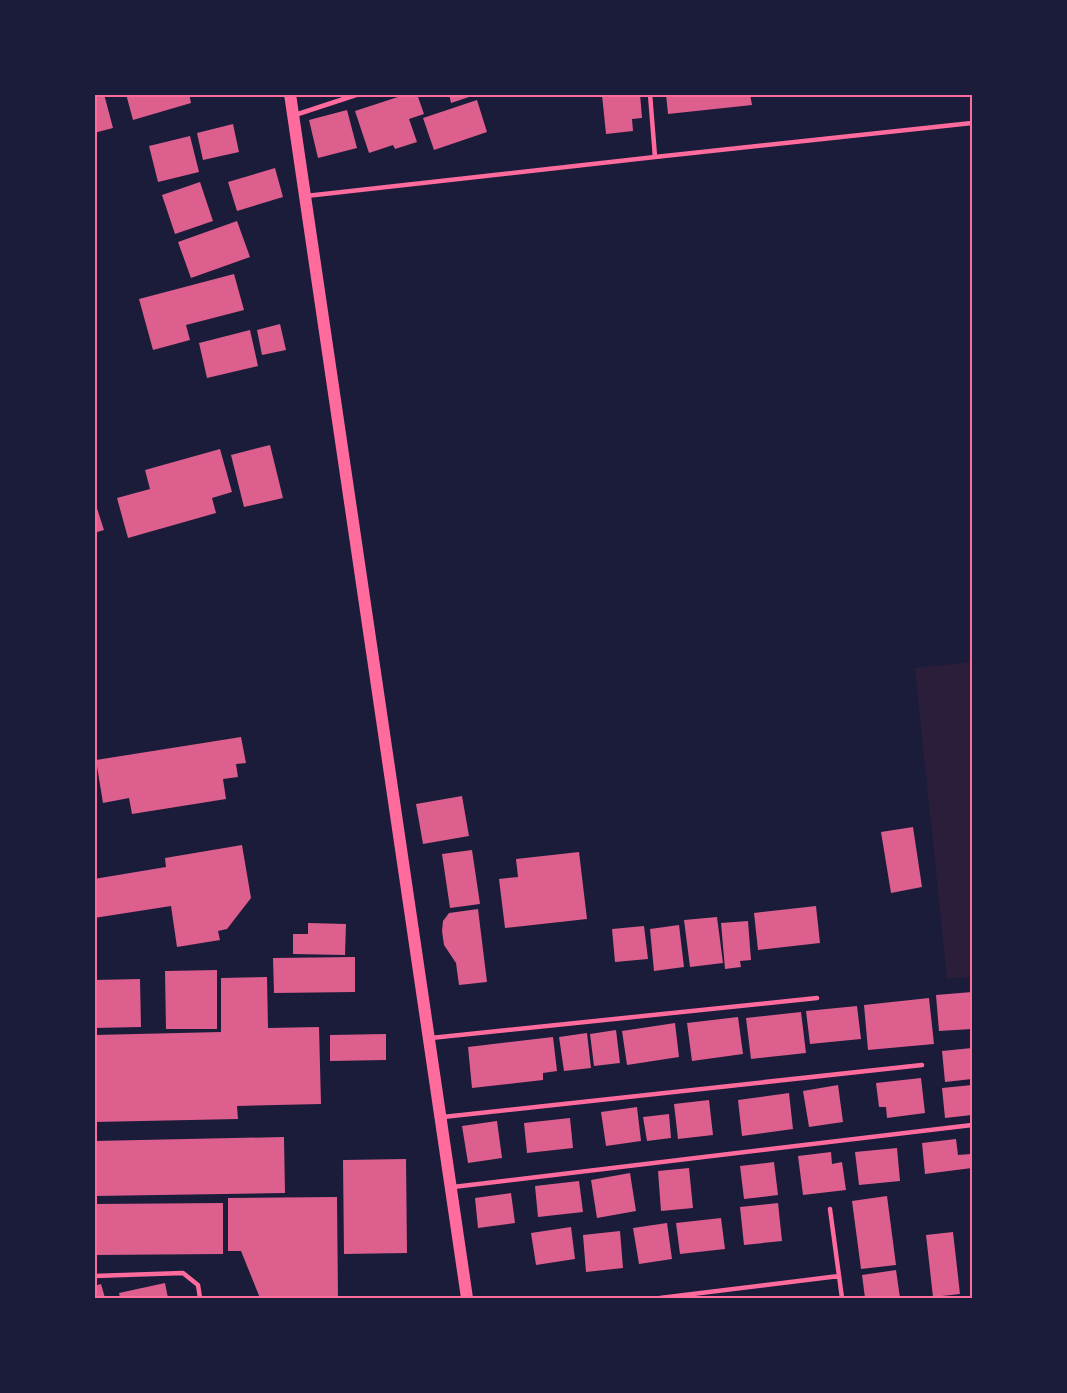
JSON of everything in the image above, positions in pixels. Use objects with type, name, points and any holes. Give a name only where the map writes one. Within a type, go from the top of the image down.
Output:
[{"type":"main road","points":[[290,94],[467,1299]]},
{"type":"lane","points":[[292,116],[359,94]]},
{"type":"lane","points":[[650,94],[655,157]]},
{"type":"lane","points":[[304,197],[972,123]]},
{"type":"lane","points":[[428,1038],[816,998]]},
{"type":"lane","points":[[440,1117],[922,1065]]},
{"type":"lane","points":[[450,1187],[972,1125]]},
{"type":"lane","points":[[830,1209],[842,1299]]},
{"type":"lane","points":[[94,1276],[183,1273],[198,1285],[200,1299]]},
{"type":"lane","points":[[660,1299],[838,1276]]},
{"type":"shaded area","points":[[972,662],[972,977],[947,979],[915,668]]},
{"type":"building","points":[[94,94],[104,94],[113,128],[94,133]]},
{"type":"building","points":[[126,94],[189,94],[191,103],[133,120]]},
{"type":"building","points":[[407,94],[417,94],[424,114],[409,119],[417,142],[395,149],[393,145],[369,153],[355,111]]},
{"type":"building","points":[[449,94],[475,94],[475,95],[451,103]]},
{"type":"building","points":[[640,94],[642,118],[632,119],[633,131],[606,134],[602,95]]},
{"type":"building","points":[[666,94],[750,94],[752,105],[668,114]]},
{"type":"building","points":[[477,100],[487,132],[434,150],[423,118]]},
{"type":"building","points":[[347,110],[357,148],[318,158],[309,120]]},
{"type":"building","points":[[233,124],[239,152],[203,160],[197,133]]},
{"type":"building","points":[[190,136],[199,172],[158,182],[149,146]]},
{"type":"building","points":[[275,168],[283,197],[237,211],[228,182]]},
{"type":"building","points":[[200,182],[213,221],[175,234],[162,195]]},
{"type":"building","points":[[237,221],[250,257],[191,278],[178,242]]},
{"type":"building","points":[[234,274],[244,310],[186,325],[190,340],[153,350],[139,299]]},
{"type":"building","points":[[280,324],[286,350],[262,355],[257,330]]},
{"type":"building","points":[[250,330],[258,366],[207,378],[199,343]]},
{"type":"building","points":[[270,445],[283,498],[244,507],[231,455]]},
{"type":"building","points":[[220,449],[232,492],[212,498],[216,513],[128,538],[117,498],[150,489],[145,470]]},
{"type":"building","points":[[94,499],[104,530],[94,533]]},
{"type":"building","points":[[241,737],[246,763],[236,764],[238,777],[223,779],[226,799],[132,814],[129,798],[103,803],[96,760]]},
{"type":"building","points":[[462,796],[469,836],[423,844],[416,804]]},
{"type":"building","points":[[913,827],[922,887],[891,893],[881,832]]},
{"type":"building","points":[[242,845],[251,898],[227,929],[218,931],[220,940],[177,947],[171,906],[94,918],[94,879],[166,867],[165,858]]},
{"type":"building","points":[[472,850],[480,904],[450,908],[442,854]]},
{"type":"building","points":[[579,852],[587,919],[505,928],[499,879],[518,877],[516,859]]},
{"type":"building","points":[[816,906],[820,943],[758,950],[754,913]]},
{"type":"building","points":[[478,909],[487,982],[459,985],[456,963],[444,945],[443,921],[449,913]]},
{"type":"building","points":[[717,917],[723,963],[690,967],[684,920]]},
{"type":"building","points":[[748,921],[751,960],[740,961],[741,967],[725,969],[721,923]]},
{"type":"building","points":[[308,923],[346,924],[345,955],[293,954],[293,934],[308,934]]},
{"type":"building","points":[[679,925],[684,967],[654,971],[650,929]]},
{"type":"building","points":[[644,926],[648,959],[615,962],[612,929]]},
{"type":"building","points":[[355,957],[355,992],[274,993],[273,958]]},
{"type":"building","points":[[217,970],[217,1029],[166,1029],[165,971]]},
{"type":"building","points":[[267,977],[268,1028],[319,1027],[321,1104],[237,1106],[238,1119],[94,1122],[94,1035],[221,1032],[221,978]]},
{"type":"building","points":[[140,979],[141,1027],[94,1028],[94,980]]},
{"type":"building","points":[[972,992],[972,1029],[939,1031],[936,995]]},
{"type":"building","points":[[929,998],[934,1044],[868,1050],[864,1005]]},
{"type":"building","points":[[857,1006],[861,1039],[810,1044],[806,1011]]},
{"type":"building","points":[[801,1012],[806,1053],[751,1059],[746,1018]]},
{"type":"building","points":[[738,1017],[743,1054],[692,1061],[687,1023]]},
{"type":"building","points":[[675,1023],[679,1057],[627,1065],[622,1031]]},
{"type":"building","points":[[616,1030],[620,1063],[594,1066],[590,1034]]},
{"type":"building","points":[[587,1033],[591,1068],[564,1071],[559,1037]]},
{"type":"building","points":[[386,1034],[386,1060],[330,1061],[330,1035]]},
{"type":"building","points":[[553,1037],[557,1071],[543,1073],[543,1080],[472,1088],[468,1047]]},
{"type":"building","points":[[972,1048],[972,1079],[945,1082],[942,1051]]},
{"type":"building","points":[[921,1078],[925,1113],[887,1118],[886,1107],[879,1107],[876,1083]]},
{"type":"building","points":[[838,1085],[843,1122],[809,1127],[803,1091]]},
{"type":"building","points":[[972,1085],[972,1115],[945,1118],[942,1088]]},
{"type":"building","points":[[789,1093],[793,1129],[742,1136],[738,1100]]},
{"type":"building","points":[[709,1100],[713,1135],[678,1139],[674,1104]]},
{"type":"building","points":[[637,1107],[641,1141],[606,1146],[601,1112]]},
{"type":"building","points":[[669,1114],[671,1138],[647,1141],[643,1117]]},
{"type":"building","points":[[570,1118],[573,1148],[527,1153],[524,1123]]},
{"type":"building","points":[[497,1121],[502,1158],[468,1163],[462,1126]]},
{"type":"building","points":[[284,1137],[285,1193],[94,1196],[94,1141]]},
{"type":"building","points":[[956,1139],[958,1155],[971,1154],[972,1168],[925,1174],[922,1143]]},
{"type":"building","points":[[897,1148],[900,1181],[859,1185],[855,1152]]},
{"type":"building","points":[[831,1152],[832,1164],[842,1162],[846,1190],[803,1195],[798,1156]]},
{"type":"building","points":[[406,1159],[407,1253],[344,1254],[343,1160]]},
{"type":"building","points":[[774,1162],[778,1195],[744,1199],[740,1166]]},
{"type":"building","points":[[689,1168],[693,1208],[661,1211],[658,1171]]},
{"type":"building","points":[[630,1173],[636,1211],[597,1218],[591,1180]]},
{"type":"building","points":[[579,1181],[583,1212],[538,1217],[535,1186]]},
{"type":"building","points":[[511,1193],[515,1223],[478,1228],[475,1198]]},
{"type":"building","points":[[887,1196],[896,1265],[861,1269],[852,1201]]},
{"type":"building","points":[[337,1197],[338,1298],[260,1298],[241,1251],[228,1251],[228,1198]]},
{"type":"building","points":[[223,1203],[223,1254],[94,1255],[94,1204]]},
{"type":"building","points":[[778,1203],[782,1241],[744,1245],[740,1207]]},
{"type":"building","points":[[721,1218],[725,1249],[680,1254],[676,1223]]},
{"type":"building","points":[[667,1223],[672,1259],[639,1264],[633,1228]]},
{"type":"building","points":[[571,1227],[575,1259],[536,1265],[531,1233]]},
{"type":"building","points":[[620,1231],[623,1268],[586,1272],[583,1235]]},
{"type":"building","points":[[953,1232],[960,1294],[933,1297],[926,1235]]},
{"type":"building","points":[[896,1270],[900,1298],[865,1298],[862,1275]]},
{"type":"building","points":[[165,1283],[168,1298],[120,1298],[119,1293]]},
{"type":"building","points":[[101,1284],[105,1298],[94,1298],[94,1286]]}]
